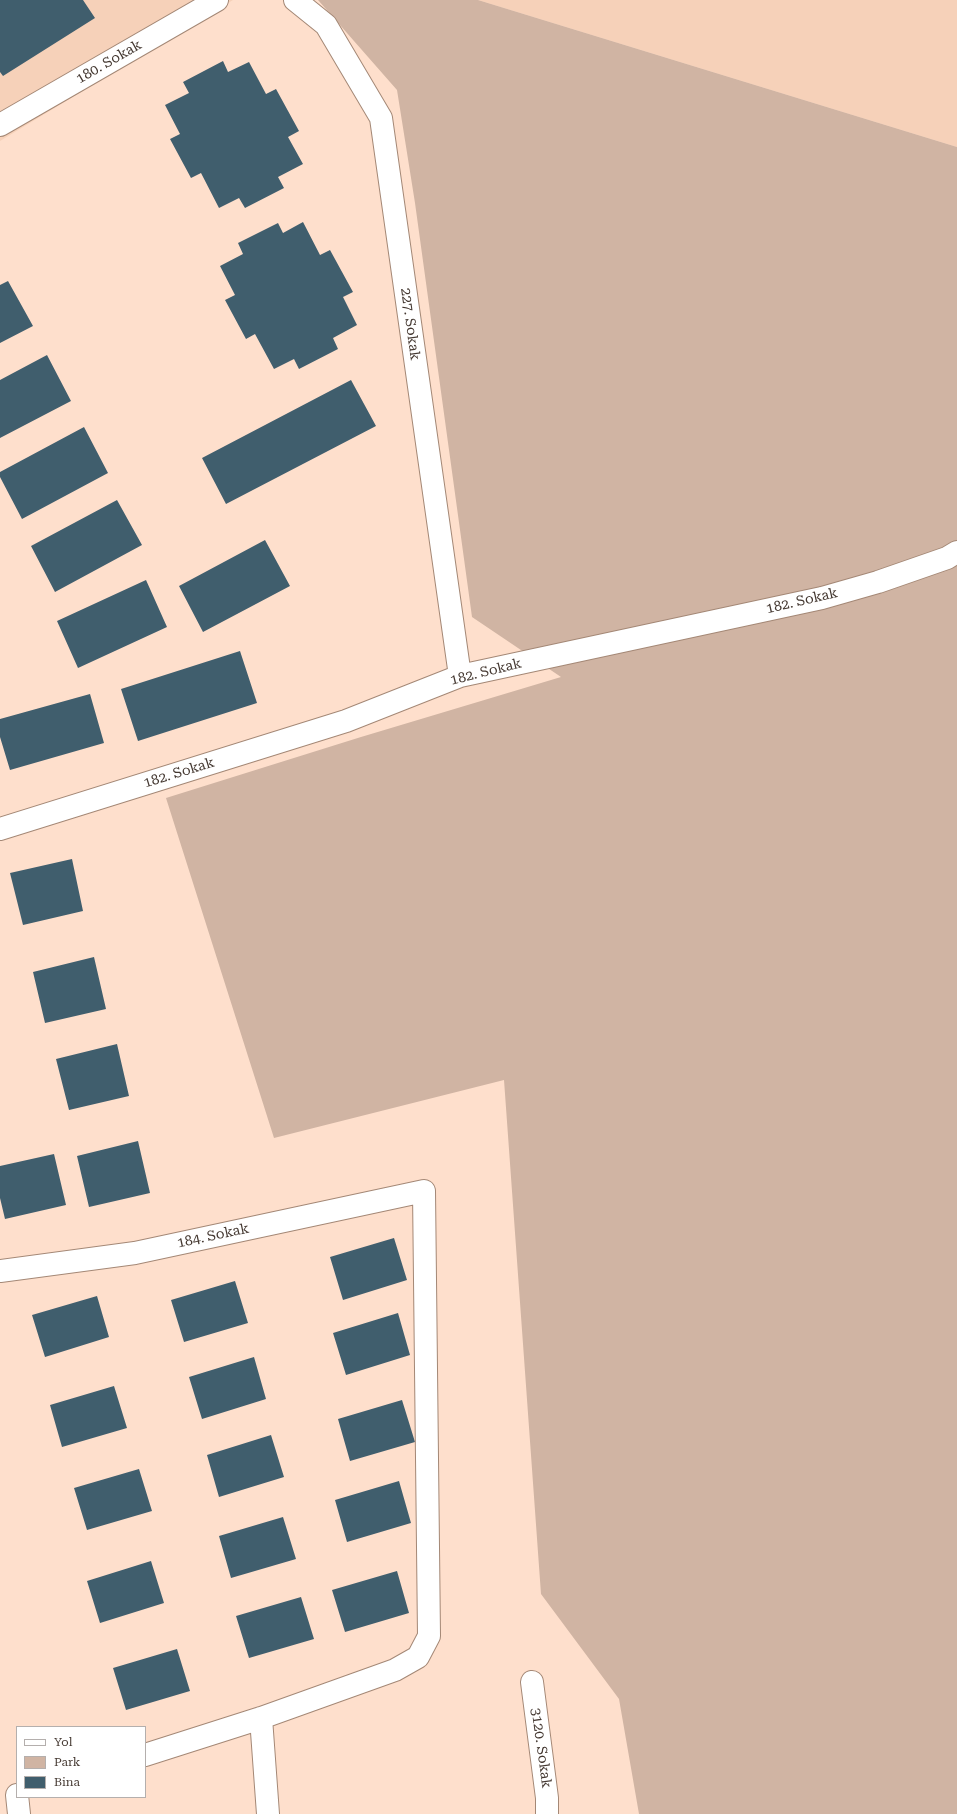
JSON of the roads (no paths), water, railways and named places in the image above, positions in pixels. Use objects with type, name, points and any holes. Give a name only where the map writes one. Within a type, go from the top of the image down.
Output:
[{"type":"street","name":"180. Sokak","points":[[0,125],[218,0]]},
{"type":"street","name":"227. Sokak","points":[[295,0],[326,25],[381,118],[460,676]]},
{"type":"street","name":"182. Sokak","points":[[0,828],[346,721],[460,676],[822,598],[878,582],[947,558],[957,552]]},
{"type":"street","name":"184. Sokak","points":[[0,1271],[135,1253],[424,1191],[429,1636],[418,1657],[395,1670],[261,1718]]},
{"type":"street","name":"3120. Sokak","points":[[532,1682],[547,1798],[547,1814]]},
{"type":"street","points":[[146,1755],[261,1718],[268,1814]]},
{"type":"street","points":[[0,1800],[16,1795]]},
{"type":"street","points":[[17,1798],[19,1814]]}]
